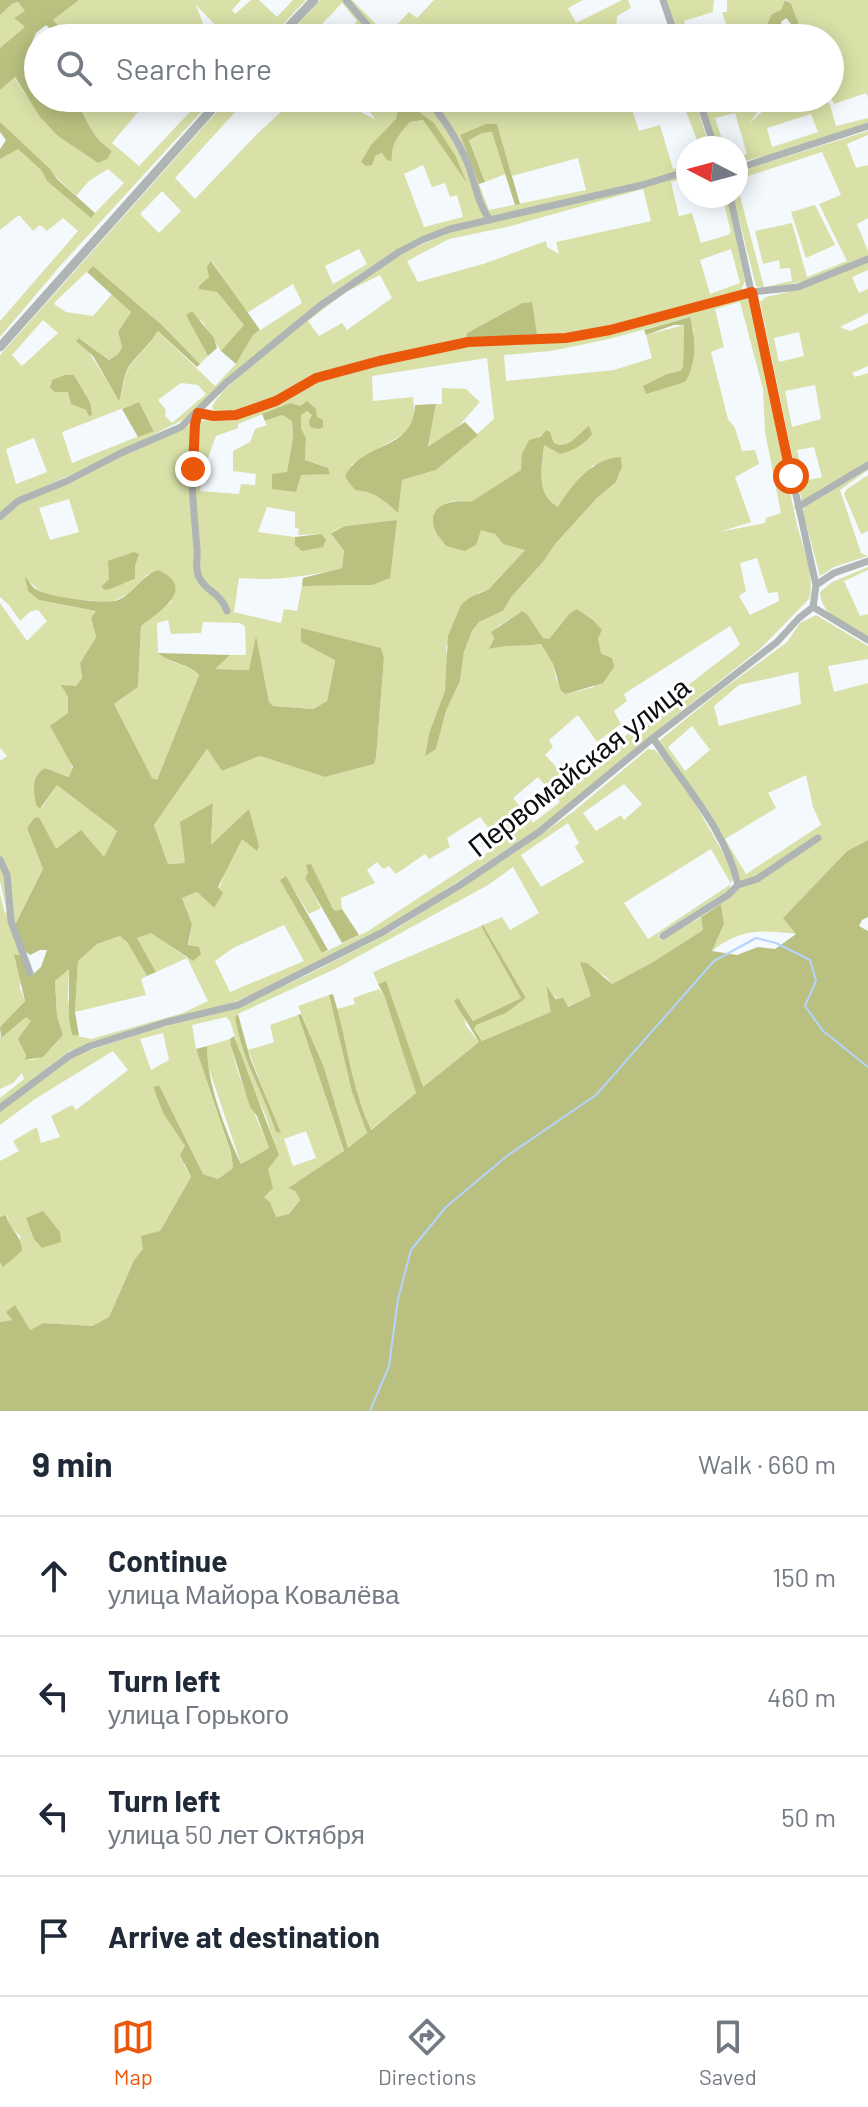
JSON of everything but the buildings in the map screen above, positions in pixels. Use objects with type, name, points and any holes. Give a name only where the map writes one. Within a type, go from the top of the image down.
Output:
[{"type":"street","points":[[291,24],[314,0]]},
{"type":"street","points":[[346,0],[366,24]]},
{"type":"street","points":[[663,0],[671,24]]},
{"type":"street","points":[[0,347],[210,112]]},
{"type":"street","points":[[438,112],[449,126],[467,162],[482,209],[490,220]]},
{"type":"street","points":[[703,112],[711,136]]},
{"type":"street","points":[[748,165],[868,126]]},
{"type":"street","points":[[0,517],[18,501],[181,427],[227,382],[321,305],[361,276],[422,240],[450,229],[676,175]]},
{"type":"street","points":[[733,208],[816,585],[813,607],[868,640]]},
{"type":"street","points":[[198,413],[236,415],[276,401],[316,378],[468,342],[566,338],[610,330],[752,292],[798,287],[868,259]]},
{"type":"street","points":[[198,413],[194,443],[193,510],[197,569],[200,580],[223,599],[227,611]]},
{"type":"street","points":[[798,507],[868,465]]},
{"type":"street","points":[[816,585],[834,573],[868,561]]},
{"type":"street","name":"Первомайская улица","points":[[0,1108],[52,1066],[90,1046],[167,1022],[238,1005],[383,932],[539,832],[777,642],[813,607]]},
{"type":"street","points":[[653,738],[718,836],[738,885]]},
{"type":"street","points":[[663,936],[728,895],[738,885],[757,879],[818,838]]},
{"type":"street","points":[[0,860],[7,875],[11,921],[30,973]]},
{"type":"green space","points":[[0,0],[79,0],[53,20],[57,24],[24,26],[14,18],[25,11],[18,2],[0,15]]},
{"type":"green space","points":[[79,0],[241,0],[232,10],[235,14],[251,0],[259,0],[277,17],[293,0],[306,0],[283,24],[214,24],[196,5],[203,24],[57,24],[53,20]]},
{"type":"green space","points":[[320,0],[344,0],[364,24],[355,24],[357,21],[342,3],[322,24],[298,24]]},
{"type":"green space","points":[[349,0],[376,24],[369,24]]},
{"type":"green space","points":[[434,0],[583,0],[568,8],[576,23],[622,0],[628,0],[631,8],[617,16],[616,24],[398,24],[409,12],[417,18]]},
{"type":"green space","points":[[666,0],[714,0],[713,12],[684,21],[685,24],[674,24]]},
{"type":"green space","points":[[727,0],[785,0],[781,10],[772,14],[767,24],[726,24],[722,12],[727,12]]},
{"type":"green space","points":[[785,0],[791,4],[799,24],[791,24],[786,18],[781,24],[767,24],[772,14],[781,10]]},
{"type":"green space","points":[[787,0],[868,0],[868,97],[866,93],[844,101],[844,24],[798,24]]},
{"type":"green space","points":[[19,2],[26,11],[14,18],[24,29],[0,48],[0,15]]},
{"type":"green space","points":[[24,28],[24,91],[15,77],[0,90],[0,48]]},
{"type":"green space","points":[[14,77],[24,92],[24,112],[39,112],[50,126],[98,163],[112,151],[93,133],[82,112],[138,112],[112,143],[139,166],[190,112],[201,112],[61,265],[0,337],[0,321],[78,231],[63,218],[47,231],[40,225],[33,231],[19,215],[0,230],[0,159],[17,148],[42,171],[48,181],[91,217],[124,183],[108,169],[89,181],[76,196],[0,122],[0,90]]},
{"type":"green space","points":[[37,112],[82,112],[93,133],[112,151],[107,159],[98,163],[58,136]]},
{"type":"green space","points":[[217,112],[235,112],[175,178],[195,199],[281,112],[361,112],[375,119],[370,112],[398,112],[396,120],[379,137],[375,156],[383,153],[392,161],[394,145],[403,130],[410,122],[423,120],[464,178],[434,123],[419,112],[436,112],[449,128],[487,217],[412,242],[380,261],[323,299],[192,415],[37,490],[2,513],[4,518],[20,503],[189,425],[238,416],[322,380],[381,362],[468,345],[567,340],[745,296],[750,300],[809,569],[809,599],[760,649],[578,798],[527,836],[402,918],[275,985],[234,1002],[69,1051],[0,1105],[0,1098],[24,1079],[22,1073],[13,1083],[0,1089],[0,1038],[26,1016],[31,1020],[26,1060],[42,1056],[51,1048],[63,1035],[57,1016],[55,981],[69,968],[72,1035],[91,1039],[183,1013],[208,1001],[187,958],[192,924],[182,898],[197,892],[214,908],[249,810],[211,847],[213,803],[185,863],[168,864],[154,825],[207,749],[222,771],[260,756],[325,777],[374,764],[384,658],[301,642],[335,659],[327,701],[313,709],[273,706],[269,702],[256,639],[250,670],[213,669],[230,655],[246,655],[245,627],[240,623],[203,622],[201,633],[171,634],[168,620],[157,623],[158,653],[199,675],[157,780],[152,779],[114,704],[138,687],[141,626],[171,602],[176,587],[148,574],[129,593],[112,602],[68,599],[40,592],[26,578],[39,600],[97,611],[91,618],[96,637],[80,663],[82,678],[68,697],[72,772],[70,777],[45,768],[41,809],[57,785],[117,831],[104,858],[55,850],[39,817],[33,819],[27,828],[43,869],[14,927],[8,874],[0,856],[0,761],[7,756],[0,748],[0,603],[27,641],[47,621],[38,610],[31,611],[20,621],[0,597],[0,355]],"holes":[[[423,165],[432,187],[445,183],[450,197],[457,195],[463,217],[424,227],[404,174]],[[162,191],[181,211],[159,233],[140,214]],[[359,249],[367,264],[333,284],[325,266]],[[212,261],[247,313],[293,284],[302,303],[253,335],[236,364],[215,386],[158,331],[129,368],[119,400],[80,338],[109,360],[122,347],[118,332],[131,312],[112,294],[93,316],[66,312],[54,304],[93,266],[163,326],[200,364],[208,356],[187,315],[202,321],[221,351],[245,326],[217,292],[199,286],[210,277]],[[740,302],[763,389],[765,432],[781,513],[766,518],[765,523],[719,532],[751,522],[735,477],[759,464],[755,450],[742,451],[735,428],[728,419],[711,352],[724,347],[715,309]],[[689,317],[694,331],[685,382],[662,388],[667,374],[680,371],[683,367],[684,325],[646,335],[652,358],[614,370],[506,381],[504,355],[551,351]],[[43,320],[58,333],[22,366],[12,355]],[[487,358],[494,419],[436,470],[402,480],[397,512],[383,499],[367,491],[351,465],[410,430],[415,417],[413,397],[373,401],[372,376]],[[74,375],[90,402],[86,410],[71,404],[69,392],[64,390]],[[181,383],[198,385],[206,394],[172,423],[165,416],[166,410],[158,400]],[[139,402],[154,430],[72,463],[62,432]],[[290,403],[306,411],[301,414],[301,428],[306,438],[305,460],[328,468],[307,474],[282,474],[287,472],[293,437],[292,421],[282,415],[265,421],[267,425],[255,429],[250,442],[233,451],[233,471],[256,474],[255,485],[241,484],[239,494],[200,491],[216,436]],[[546,430],[554,443],[562,445],[573,441],[582,431],[570,451],[554,451],[544,444],[543,488],[550,502],[558,508],[593,465],[620,473],[616,482],[556,543],[503,611],[479,622],[472,631],[464,652],[460,681],[446,711],[436,749],[425,755],[429,733],[445,691],[446,647],[478,593],[489,589],[526,549],[503,544],[495,534],[434,513],[446,503],[470,503],[522,470],[522,454]],[[34,438],[47,472],[16,484],[6,449]],[[69,499],[79,532],[50,540],[39,508]],[[267,507],[295,512],[298,535],[321,534],[295,545],[295,537],[258,532]],[[397,520],[372,585],[302,586],[297,611],[284,609],[281,623],[234,612],[239,578],[291,578],[342,568],[344,551],[331,532],[345,526]],[[757,558],[768,593],[778,592],[779,601],[750,615],[739,596],[746,591],[740,563]],[[522,611],[543,638],[549,639],[569,614],[595,638],[598,645],[600,652],[594,687],[566,694],[541,644],[490,648],[497,627]],[[730,626],[740,644],[640,722],[574,786],[545,755],[553,747],[549,740],[578,715],[597,742],[621,724],[614,711],[627,701],[624,694]],[[538,777],[560,802],[533,823],[513,798]],[[480,817],[489,829],[496,827],[504,842],[368,931],[323,953],[286,877],[309,914],[321,908],[305,878],[308,872],[335,911],[342,909],[341,898],[375,883],[367,870],[377,862],[383,869],[389,866],[396,874],[425,854],[429,859],[450,847],[447,838]],[[284,925],[304,961],[230,992],[215,961],[233,948]]]},
{"type":"green space","points":[[398,112],[419,112],[434,123],[455,155],[467,183],[423,120],[410,122],[403,130],[394,145],[392,161],[382,153],[375,156],[372,165],[366,166],[361,162],[371,145],[396,119]]},
{"type":"green space","points":[[439,112],[633,112],[639,131],[660,125],[676,172],[491,217],[484,208],[468,160]],"holes":[[[497,124],[512,176],[578,158],[586,190],[489,210],[460,135]]]},
{"type":"green space","points":[[686,112],[698,112],[706,136],[695,136]]},
{"type":"green space","points":[[705,112],[757,112],[750,123],[762,112],[832,112],[836,126],[868,118],[868,123],[748,160],[748,136],[742,136],[735,113],[715,118],[721,136],[714,136]],"holes":[[[811,114],[818,132],[772,147],[767,128]]]},
{"type":"green space","points":[[0,122],[95,213],[91,218],[47,181],[42,171],[18,149],[0,159],[0,149],[6,140],[0,132]]},
{"type":"green space","points":[[486,124],[497,124],[520,204],[515,205],[492,132],[469,140],[485,182],[479,184],[460,135]]},
{"type":"green space","points":[[868,131],[868,135],[847,144],[856,168],[868,165],[868,218],[857,224],[868,257],[806,281],[763,289],[756,286],[736,208],[743,208],[764,287],[792,281],[790,268],[780,269],[779,260],[763,264],[755,231],[792,223],[807,277],[847,261],[819,204],[841,195],[822,152],[748,176],[748,169]]},
{"type":"green space","points":[[493,132],[506,174],[485,182],[469,139]]},
{"type":"green space","points":[[676,176],[676,181],[671,182],[676,208],[679,216],[692,213],[701,243],[731,232],[725,208],[730,208],[745,281],[741,290],[610,328],[563,336],[467,341],[318,376],[277,398],[236,412],[216,413],[212,408],[218,397],[256,360],[355,282],[420,245],[452,232]],"holes":[[[643,189],[651,221],[556,242],[559,254],[547,247],[546,241],[483,264],[418,282],[407,261],[449,239],[507,227]],[[731,249],[740,283],[710,294],[700,260]],[[380,275],[392,298],[347,330],[342,323],[319,336],[308,321],[346,292]],[[531,302],[537,334],[466,339],[467,333],[522,303]]]},
{"type":"green space","points":[[815,205],[835,245],[806,258],[791,212]]},
{"type":"green space","points":[[211,261],[260,330],[253,335],[236,364],[221,351],[244,325],[217,292],[199,289],[209,277],[207,267]]},
{"type":"green space","points":[[868,262],[868,270],[852,277],[859,293],[868,289],[868,313],[840,327],[850,331],[868,323],[868,366],[852,373],[855,377],[868,373],[868,462],[802,502],[760,302],[766,297],[788,292]],"holes":[[[799,332],[804,356],[779,362],[774,338]],[[815,385],[821,419],[792,427],[785,391]],[[814,447],[822,477],[804,481],[797,450]]]},
{"type":"green space","points":[[93,266],[163,326],[200,364],[197,367],[158,331],[128,368],[119,401],[93,356],[76,341],[79,338],[109,360],[122,347],[118,332],[131,312],[87,272]]},
{"type":"green space","points":[[532,302],[537,334],[466,339],[467,333],[522,303]]},
{"type":"green space","points":[[192,311],[214,338],[217,348],[208,356],[186,315]]},
{"type":"green space","points":[[690,317],[694,351],[692,367],[685,382],[646,394],[643,386],[683,367],[684,325],[674,325],[646,335],[644,330]]},
{"type":"green space","points":[[74,375],[90,402],[92,415],[71,404],[68,392],[55,392],[50,388],[52,380]]},
{"type":"green space","points":[[442,388],[466,389],[480,402],[458,427],[428,448],[436,404],[442,404]]},
{"type":"green space","points":[[307,401],[316,409],[317,417],[323,420],[323,427],[310,427],[312,415],[307,411],[301,415],[301,428],[306,438],[305,460],[328,468],[330,474],[301,475],[296,492],[272,489],[272,474],[287,472],[293,437],[292,421],[282,415],[265,421],[262,414],[290,403],[300,406]]},
{"type":"green space","points":[[139,402],[154,431],[138,437],[122,409]]},
{"type":"green space","points":[[436,404],[428,447],[465,422],[478,435],[436,470],[402,480],[398,513],[374,495],[355,490],[345,477],[353,465],[406,431],[415,405]]},
{"type":"green space","points":[[589,426],[592,434],[574,449],[560,454],[544,445],[541,472],[546,495],[558,507],[592,467],[621,457],[622,467],[616,482],[556,543],[503,611],[479,622],[472,631],[464,652],[460,681],[446,711],[436,749],[425,756],[429,733],[445,691],[448,636],[461,605],[489,589],[525,550],[503,544],[495,534],[481,530],[476,545],[465,551],[446,546],[435,530],[434,514],[442,505],[456,501],[471,502],[521,470],[522,454],[529,440],[540,437],[546,430],[554,443],[560,445],[573,440]]},
{"type":"green space","points":[[868,466],[868,470],[840,490],[861,553],[868,556],[834,567],[820,576],[804,507]]},
{"type":"green space","points":[[868,475],[868,531],[861,534],[844,494]]},
{"type":"green space","points":[[397,520],[390,578],[372,585],[302,586],[303,578],[342,568],[344,551],[331,533],[345,526]]},
{"type":"green space","points":[[321,534],[326,540],[323,547],[302,551],[295,545],[295,537]]},
{"type":"green space","points":[[134,552],[139,554],[135,579],[106,590],[101,587],[109,579],[108,561]]},
{"type":"green space","points":[[868,567],[868,570],[844,581],[860,616],[868,614],[868,637],[831,614],[825,608],[820,592],[832,582]]},
{"type":"green space","points":[[158,570],[170,577],[175,584],[175,592],[165,606],[141,626],[138,687],[114,704],[152,778],[157,780],[199,675],[158,653],[230,655],[215,669],[249,670],[256,636],[269,702],[273,706],[313,709],[327,701],[335,660],[301,642],[301,628],[381,648],[384,658],[376,758],[374,764],[325,777],[260,756],[222,771],[207,749],[154,825],[168,864],[185,863],[180,822],[213,803],[211,845],[249,809],[259,846],[257,851],[242,839],[218,887],[223,893],[214,908],[197,892],[182,898],[192,924],[188,945],[199,947],[201,954],[193,961],[151,933],[137,938],[156,972],[147,976],[127,942],[120,936],[97,944],[78,961],[75,1012],[79,1036],[72,1035],[69,1019],[69,969],[55,981],[57,1016],[63,1035],[43,1057],[25,1060],[26,1055],[18,1039],[31,1021],[26,1017],[1,1038],[0,1027],[25,1001],[14,954],[22,956],[30,977],[41,967],[47,950],[30,955],[14,927],[43,869],[27,828],[34,818],[39,817],[56,849],[81,830],[104,857],[117,831],[57,785],[40,809],[36,805],[34,785],[40,772],[45,768],[69,777],[73,767],[50,726],[68,713],[68,697],[61,685],[76,686],[82,678],[80,663],[96,637],[91,618],[96,611],[39,600],[28,591],[25,577],[43,593],[102,602],[124,597]]},
{"type":"green space","points":[[577,609],[602,630],[598,638],[601,654],[612,658],[614,667],[603,683],[566,694],[561,691],[553,664],[541,644],[489,649],[494,638],[491,632],[522,611],[543,638],[549,639],[569,614]]},
{"type":"green space","points":[[816,615],[868,646],[868,659],[828,666],[834,692],[868,683],[868,840],[847,851],[784,917],[797,934],[742,934],[712,951],[724,924],[721,904],[740,887],[737,872],[720,835],[660,740],[787,642],[800,623]],"holes":[[[798,672],[801,704],[719,726],[714,706],[739,685]],[[692,726],[710,750],[685,771],[668,747]],[[806,775],[813,807],[821,825],[746,874],[725,839],[776,808],[768,793]]]},
{"type":"green space","points":[[648,749],[655,750],[690,795],[730,865],[733,877],[731,884],[729,890],[658,935],[662,940],[701,917],[703,930],[612,984],[581,962],[592,996],[567,1007],[546,988],[552,1012],[482,1041],[474,1029],[475,1025],[506,1013],[526,998],[483,925],[502,917],[510,930],[539,913],[513,867],[488,885],[337,968],[238,1014],[235,1017],[242,1047],[276,1131],[280,1133],[248,1050],[274,1042],[270,1025],[298,1015],[344,1152],[289,1187],[300,1200],[289,1214],[276,1217],[270,1202],[264,1197],[268,1169],[278,1155],[230,1021],[226,1017],[192,1025],[196,1049],[233,1168],[218,1179],[203,1174],[159,1085],[153,1087],[163,1113],[185,1146],[184,1165],[191,1177],[160,1231],[134,1260],[109,1317],[92,1326],[43,1323],[30,1330],[12,1320],[0,1322],[0,1262],[3,1266],[21,1237],[9,1225],[7,1215],[0,1217],[0,1161],[19,1151],[13,1141],[37,1127],[41,1143],[60,1137],[51,1116],[72,1105],[76,1110],[128,1070],[113,1051],[35,1099],[0,1125],[0,1110],[72,1056],[151,1030],[234,1009],[309,974],[393,931],[574,811]],"holes":[[[624,784],[642,804],[624,820],[621,815],[596,831],[583,813]],[[568,823],[579,843],[575,847],[584,862],[541,887],[521,855]],[[711,849],[731,884],[648,939],[624,903]],[[163,1033],[169,1060],[151,1070],[140,1039]],[[306,1131],[316,1158],[293,1166],[284,1139]]]},
{"type":"green space","points":[[868,840],[868,917],[859,926],[868,931],[868,1411],[0,1411],[0,1322],[12,1320],[6,1312],[15,1305],[30,1330],[43,1323],[92,1326],[109,1317],[134,1260],[143,1249],[141,1236],[160,1231],[191,1177],[180,1155],[185,1146],[163,1113],[153,1087],[159,1085],[203,1174],[218,1179],[233,1168],[231,1153],[196,1049],[207,1046],[213,1090],[241,1164],[269,1148],[257,1116],[250,1107],[231,1046],[230,1039],[234,1036],[279,1155],[268,1169],[273,1188],[264,1197],[270,1202],[276,1217],[289,1214],[300,1200],[295,1191],[288,1188],[344,1151],[298,1015],[301,1014],[324,1067],[348,1148],[367,1133],[352,1092],[329,995],[333,994],[359,1097],[371,1130],[416,1093],[378,984],[386,981],[423,1087],[479,1042],[454,1001],[458,998],[473,1021],[521,998],[481,926],[526,998],[506,1013],[476,1025],[474,1029],[482,1041],[551,1012],[546,986],[556,999],[563,998],[568,1007],[591,996],[580,962],[587,963],[612,984],[703,930],[701,917],[721,904],[724,924],[712,951],[737,955],[758,947],[775,949],[796,934],[783,918],[847,851]]},
{"type":"green space","points":[[0,862],[6,875],[10,921],[22,956],[20,988],[25,1001],[0,1027],[0,894],[7,912],[0,881]]},
{"type":"green space","points":[[311,864],[332,907],[335,911],[342,909],[359,935],[342,943],[305,878],[308,872],[306,865]]},
{"type":"green space","points":[[286,876],[328,950],[322,953],[280,880]]},
{"type":"green space","points":[[481,926],[521,998],[473,1021],[461,1002],[466,1026],[479,1042],[422,1088],[385,982],[378,984],[373,972]]},
{"type":"green space","points":[[151,932],[187,958],[156,972],[137,938]]},
{"type":"green space","points":[[120,936],[127,942],[147,976],[141,979],[146,995],[75,1012],[78,960],[97,944]]},
{"type":"green space","points":[[379,989],[384,995],[416,1093],[370,1130],[357,1092],[337,1009],[355,1004],[353,998]]},
{"type":"green space","points":[[329,995],[352,1092],[367,1133],[348,1149],[324,1067],[298,1006]]},
{"type":"green space","points":[[238,1014],[250,1058],[281,1133],[276,1132],[247,1061],[235,1017]]},
{"type":"green space","points":[[230,1039],[241,1081],[269,1148],[241,1164],[206,1060],[207,1046]]},
{"type":"green space","points":[[43,1211],[60,1232],[61,1242],[42,1248],[34,1239],[26,1218]]},
{"type":"green space","points":[[6,1215],[20,1240],[22,1251],[3,1267],[0,1262],[0,1217]]},
{"type":"waterway","points":[[370,1411],[389,1366],[398,1299],[411,1250],[446,1207],[507,1156],[596,1095],[714,961],[756,938],[776,943],[810,960],[816,981],[805,1006],[823,1031],[868,1067]]},
{"type":"route","points":[[193,469],[198,413],[236,415],[276,401],[316,378],[379,361],[468,342],[566,338],[610,330],[752,292],[791,476]]}]
